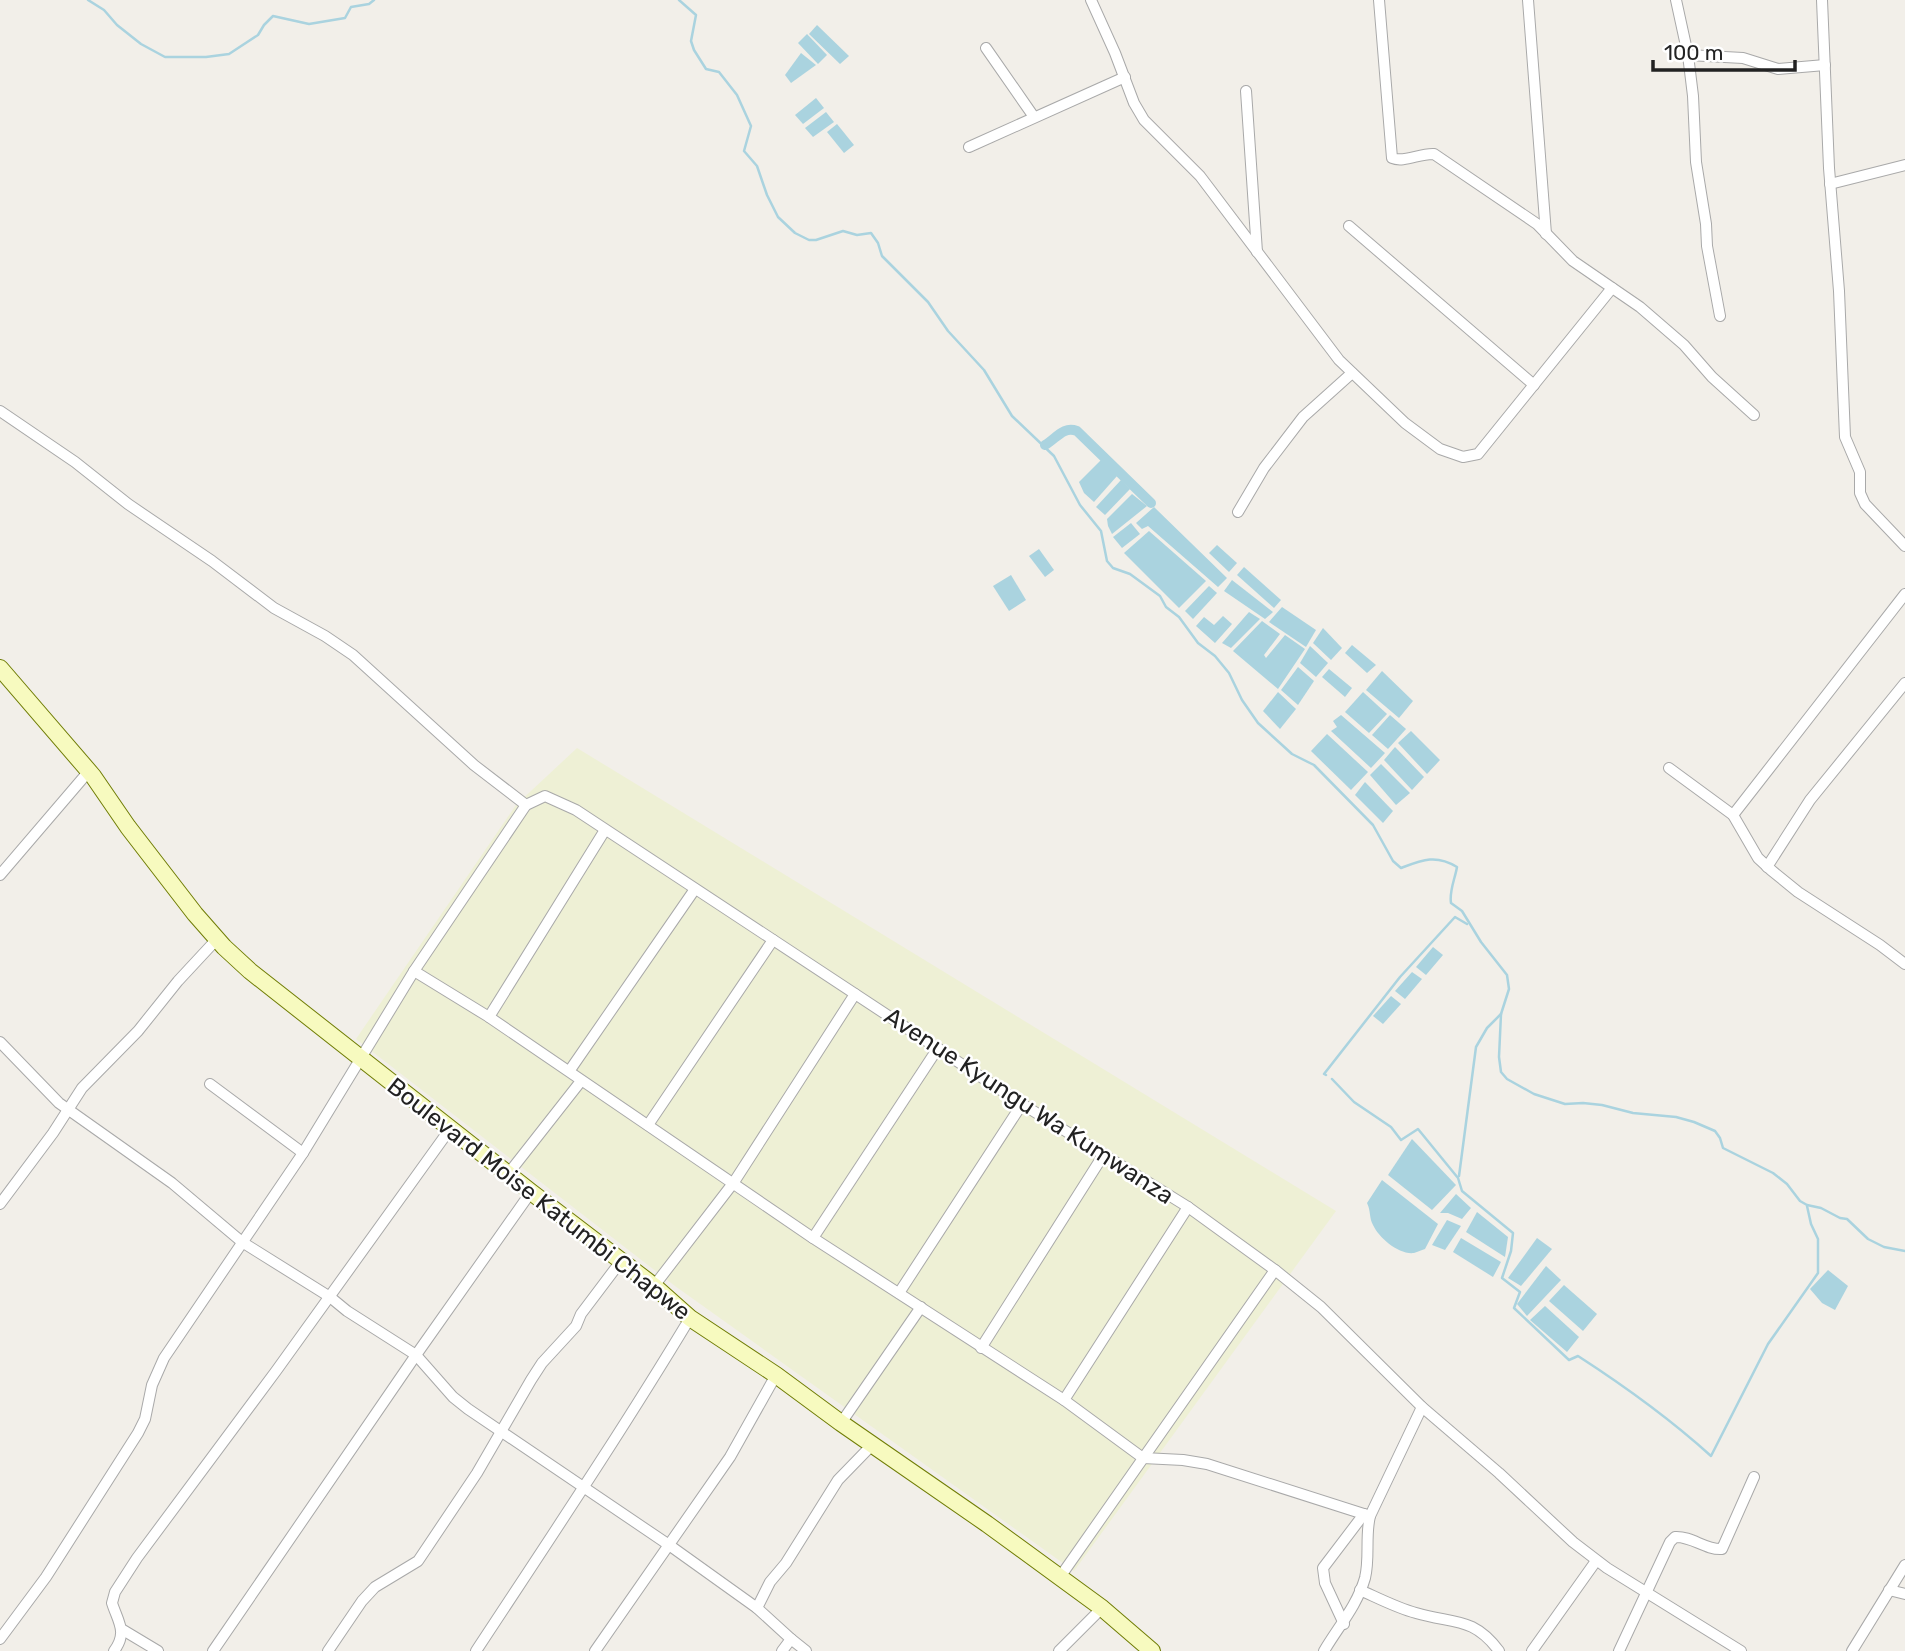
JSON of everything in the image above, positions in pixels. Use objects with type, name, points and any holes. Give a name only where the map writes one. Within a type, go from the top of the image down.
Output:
[{"type":"street","points":[[1091,0],[1143,120],[1200,176],[1339,360],[1405,423],[1440,449],[1463,457],[1478,454],[1612,288]]},
{"type":"street","points":[[1379,0],[1392,158],[1397,160],[1426,153],[1434,154],[1537,224],[1573,261],[1640,307],[1684,345],[1712,377],[1754,415]]},
{"type":"street","points":[[1528,0],[1546,234]]},
{"type":"street","points":[[1676,0],[1688,55],[1700,200],[1720,316]]},
{"type":"street","points":[[1822,0],[1845,436],[1860,472],[1860,493],[1865,504],[1905,546]]},
{"type":"street","points":[[986,48],[1034,117]]},
{"type":"street","points":[[1688,55],[1743,58],[1778,69],[1825,65]]},
{"type":"street","points":[[969,147],[1125,78]]},
{"type":"street","points":[[1246,91],[1257,253]]},
{"type":"street","points":[[1830,184],[1905,164]]},
{"type":"street","points":[[1349,226],[1534,385]]},
{"type":"street","points":[[1238,512],[1264,468],[1303,417],[1352,373]]},
{"type":"street","points":[[0,411],[75,462],[128,504],[212,561],[274,608],[353,655],[474,765],[526,805],[414,971],[303,1153],[161,1365],[152,1385],[145,1419],[138,1433],[46,1577],[0,1639]]},
{"type":"street","points":[[1732,815],[1905,594]]},
{"type":"street","name":"Boulevard Moise Katumbi Chapwe","points":[[0,668],[89,771],[158,866],[217,939],[250,971],[654,1286],[690,1318],[776,1375],[1060,1577],[1102,1608],[1152,1651]]},
{"type":"street","points":[[1767,867],[1810,800],[1905,683]]},
{"type":"street","points":[[1669,768],[1732,815],[1758,858],[1767,867],[1798,892],[1902,957]]},
{"type":"street","points":[[0,875],[89,771]]},
{"type":"street","name":"Avenue Kyungu Wa Kumwanza","points":[[526,805],[545,796],[576,810],[1022,1104],[1188,1208],[1275,1270],[1331,1317],[1422,1407],[1596,1561],[1741,1651]]},
{"type":"street","points":[[489,1017],[604,830]]},
{"type":"street","points":[[570,1070],[695,889]]},
{"type":"street","points":[[0,1204],[53,1133],[67,1107],[82,1088],[138,1031],[178,981],[217,939]]},
{"type":"street","points":[[648,1125],[773,940]]},
{"type":"street","points":[[414,971],[570,1070],[581,1081],[734,1182],[813,1238],[1063,1400],[1143,1458],[1183,1460],[1221,1468],[1367,1515]]},
{"type":"street","points":[[654,1286],[734,1182],[855,994]]},
{"type":"street","points":[[0,1042],[49,1094],[172,1183],[242,1242],[416,1355],[453,1397],[757,1608],[806,1651]]},
{"type":"street","points":[[813,1238],[938,1048]]},
{"type":"street","points":[[508,1174],[581,1081]]},
{"type":"street","points":[[210,1084],[303,1153]]},
{"type":"street","points":[[899,1293],[1022,1104]]},
{"type":"street","points":[[158,1651],[123,1630],[112,1603],[115,1592],[137,1558],[450,1129]]},
{"type":"street","points":[[981,1349],[1104,1154]]},
{"type":"street","points":[[213,1651],[531,1192]]},
{"type":"street","points":[[1063,1400],[1188,1208]]},
{"type":"street","points":[[328,1651],[362,1601],[375,1587],[418,1561],[477,1473],[542,1363],[576,1326],[581,1314],[621,1261]]},
{"type":"street","points":[[1060,1577],[1275,1270]]},
{"type":"street","points":[[841,1423],[921,1307]]},
{"type":"street","points":[[476,1651],[585,1487],[603,1454],[646,1393],[690,1318]]},
{"type":"street","points":[[595,1651],[730,1457],[776,1375]]},
{"type":"street","points":[[1343,1624],[1325,1583],[1322,1568],[1367,1515],[1422,1407]]},
{"type":"street","points":[[757,1608],[770,1583],[786,1563],[838,1480],[872,1445]]},
{"type":"street","points":[[1619,1651],[1671,1542],[1675,1537],[1685,1536],[1719,1550],[1725,1546],[1755,1478]]},
{"type":"street","points":[[1324,1651],[1343,1624],[1360,1590],[1366,1568],[1367,1515]]},
{"type":"street","points":[[1532,1651],[1596,1561]]},
{"type":"street","points":[[1852,1651],[1905,1565]]},
{"type":"street","points":[[1360,1590],[1416,1614],[1455,1620],[1476,1628],[1499,1651]]},
{"type":"street","points":[[1889,1590],[1905,1594]]},
{"type":"street","points":[[1059,1651],[1102,1608]]},
{"type":"street","points":[[114,1651],[119,1645],[123,1630]]},
{"type":"street","points":[[782,1651],[791,1639]]},
{"type":"green space","points":[[577,748],[1336,1211],[1074,1571],[675,1286],[356,1039],[516,805]]},
{"type":"water","points":[[817,25],[849,56],[840,64],[809,34]]},
{"type":"water","points":[[807,34],[827,55],[818,64],[798,43]]},
{"type":"water","points":[[801,53],[816,65],[791,83],[785,75]]},
{"type":"water","points":[[816,98],[824,108],[803,124],[795,115]]},
{"type":"water","points":[[826,112],[834,122],[813,137],[805,128]]},
{"type":"water","points":[[837,124],[854,145],[844,153],[827,132]]},
{"type":"water","points":[[1101,460],[1117,476],[1094,502],[1084,493],[1079,482]]},
{"type":"water","points":[[1121,480],[1130,489],[1105,515],[1096,507]]},
{"type":"water","points":[[1132,494],[1147,506],[1112,534],[1107,519]]},
{"type":"water","points":[[1154,507],[1227,578],[1218,587],[1148,526],[1142,529],[1136,523]]},
{"type":"water","points":[[1131,523],[1140,534],[1122,548],[1113,537]]},
{"type":"water","points":[[1149,531],[1206,581],[1179,608],[1124,553]]},
{"type":"water","points":[[1217,545],[1237,563],[1229,572],[1209,553]]},
{"type":"water","points":[[1039,549],[1054,570],[1045,577],[1029,556]]},
{"type":"water","points":[[1244,567],[1281,600],[1274,608],[1237,575]]},
{"type":"water","points":[[1011,575],[1026,600],[1009,611],[993,586]]},
{"type":"water","points":[[1232,580],[1273,612],[1265,619],[1224,591]]},
{"type":"water","points":[[1209,586],[1217,593],[1193,619],[1185,611]]},
{"type":"water","points":[[1282,607],[1316,630],[1306,647],[1269,622]]},
{"type":"water","points":[[1249,612],[1260,619],[1231,648],[1222,643]]},
{"type":"water","points":[[1223,616],[1232,624],[1215,643],[1196,626],[1204,617],[1214,625]]},
{"type":"water","points":[[1262,621],[1280,634],[1264,655],[1266,658],[1285,635],[1305,649],[1278,689],[1233,651]]},
{"type":"water","points":[[1323,628],[1342,648],[1331,660],[1313,643]]},
{"type":"water","points":[[1352,645],[1376,665],[1367,673],[1345,653]]},
{"type":"water","points":[[1310,646],[1328,663],[1316,677],[1300,663]]},
{"type":"water","points":[[1298,667],[1314,681],[1298,705],[1281,690]]},
{"type":"water","points":[[1329,669],[1352,688],[1345,697],[1322,677]]},
{"type":"water","points":[[1382,671],[1413,701],[1399,718],[1366,690]]},
{"type":"water","points":[[1278,692],[1296,709],[1280,729],[1263,711]]},
{"type":"water","points":[[1363,692],[1387,714],[1369,733],[1345,712]]},
{"type":"water","points":[[1341,715],[1385,753],[1371,768],[1331,731],[1337,727],[1333,721]]},
{"type":"water","points":[[1390,715],[1406,729],[1388,749],[1372,735]]},
{"type":"water","points":[[1411,731],[1440,760],[1427,774],[1398,743]]},
{"type":"water","points":[[1327,734],[1368,772],[1351,790],[1311,751]]},
{"type":"water","points":[[1395,747],[1424,777],[1412,790],[1384,760]]},
{"type":"water","points":[[1381,764],[1410,793],[1396,805],[1370,775]]},
{"type":"water","points":[[1365,782],[1393,811],[1383,823],[1355,795]]},
{"type":"water","points":[[1433,947],[1443,955],[1426,975],[1416,967]]},
{"type":"water","points":[[1412,972],[1422,979],[1405,999],[1395,991]]},
{"type":"water","points":[[1391,996],[1401,1004],[1383,1024],[1373,1016]]},
{"type":"water","points":[[1412,1139],[1456,1185],[1432,1210],[1388,1175]]},
{"type":"water","points":[[1382,1180],[1438,1224],[1425,1249],[1414,1253],[1402,1251],[1390,1245],[1376,1230],[1367,1203]]},
{"type":"water","points":[[1456,1194],[1471,1208],[1462,1219],[1448,1213],[1440,1213]]},
{"type":"water","points":[[1477,1212],[1508,1237],[1505,1257],[1466,1232]]},
{"type":"water","points":[[1447,1220],[1461,1226],[1445,1250],[1432,1245]]},
{"type":"water","points":[[1461,1238],[1501,1262],[1493,1277],[1453,1252]]},
{"type":"water","points":[[1537,1238],[1552,1249],[1521,1286],[1508,1278]]},
{"type":"water","points":[[1546,1266],[1561,1280],[1527,1316],[1517,1304]]},
{"type":"water","points":[[1828,1270],[1848,1286],[1835,1310],[1822,1303],[1810,1289]]},
{"type":"water","points":[[1564,1285],[1597,1314],[1583,1331],[1549,1301]]},
{"type":"water","points":[[1545,1306],[1579,1337],[1567,1352],[1530,1320]]},
{"type":"waterway","points":[[88,0],[104,10],[117,25],[141,44],[165,57],[229,54],[258,35],[273,16],[309,24],[345,18],[351,7],[369,4],[374,0]]},
{"type":"waterway","points":[[679,0],[696,15],[691,41],[694,50],[706,69],[719,72],[737,95],[751,126],[744,151],[757,166],[778,217],[795,233],[809,240],[843,231],[857,235],[871,233],[882,256],[928,302],[948,331],[984,370],[1012,416],[1054,456],[1080,505],[1101,531],[1107,561],[1113,568],[1130,574],[1160,596],[1166,607],[1179,617],[1198,643],[1215,656],[1229,673],[1242,700],[1258,723],[1292,754],[1314,765],[1373,825],[1393,861],[1401,868],[1436,859],[1457,867],[1451,890],[1451,903],[1462,911],[1481,942],[1507,975],[1509,989],[1501,1014],[1499,1057],[1501,1072],[1507,1079],[1534,1094],[1565,1104],[1602,1105],[1633,1113],[1676,1117],[1715,1131],[1723,1148],[1773,1173],[1787,1184],[1800,1201],[1847,1219],[1868,1239],[1884,1247],[1905,1251]]},
{"type":"waterway","points":[[1045,445],[1064,431],[1077,431],[1151,503]]},
{"type":"waterway","points":[[1326,1075],[1324,1074],[1400,977],[1455,917],[1467,924]]},
{"type":"waterway","points":[[1459,1176],[1476,1047],[1487,1028],[1501,1014]]},
{"type":"waterway","points":[[1332,1079],[1354,1102],[1391,1127],[1401,1140],[1418,1129],[1458,1178],[1462,1191],[1513,1233],[1511,1251],[1502,1278],[1520,1292],[1514,1308],[1569,1360],[1578,1356],[1613,1379],[1663,1415],[1711,1456],[1768,1344],[1818,1273],[1818,1239],[1807,1206]]}]
